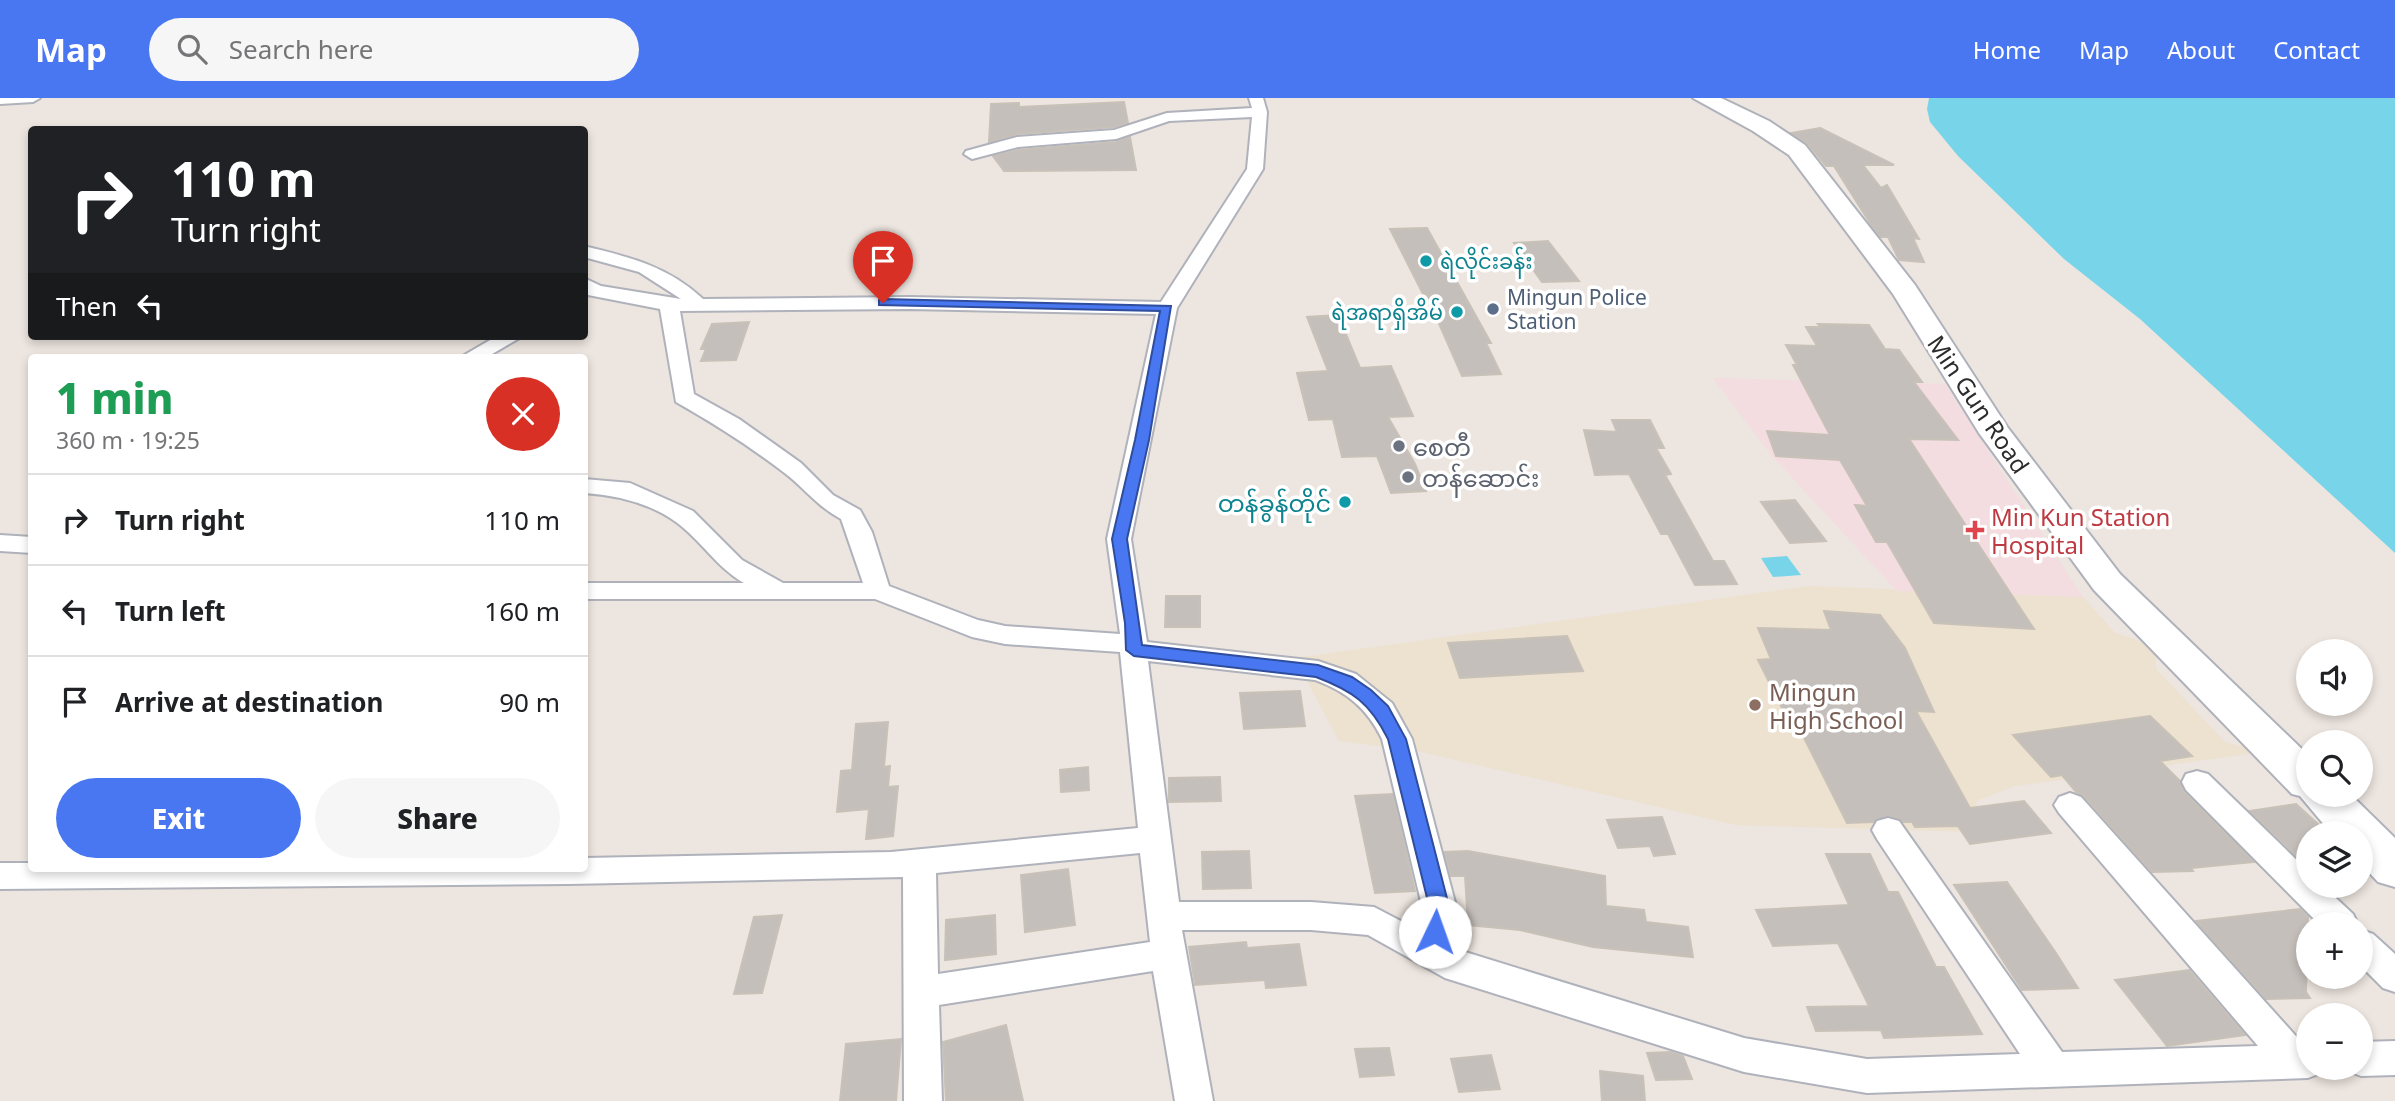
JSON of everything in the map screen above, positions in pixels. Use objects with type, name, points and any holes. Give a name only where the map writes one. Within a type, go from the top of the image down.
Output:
[{"type":"street","points":[[0,100],[33,98]]},
{"type":"street","name":"Min Gun Road","points":[[1704,98],[1761,126],[1797,150],[1905,291],[1995,433],[2107,582],[2296,770]]},
{"type":"street","points":[[972,154],[1017,142],[1116,134],[1167,117],[1258,105],[1255,169],[1167,308],[1142,440],[1119,539],[1169,954],[1194,1101]]},
{"type":"street","points":[[588,252],[648,266],[683,290],[698,305]]},
{"type":"street","points":[[588,291],[669,305],[909,303],[1167,308]]},
{"type":"street","points":[[669,305],[684,397],[732,424],[793,468],[825,500],[851,515],[860,532],[878,591]]},
{"type":"street","points":[[477,354],[505,340]]},
{"type":"street","points":[[588,486],[622,488],[684,516],[733,566],[778,591]]},
{"type":"street","points":[[0,543],[28,545]]},
{"type":"street","points":[[588,591],[878,591],[972,628],[1005,635],[1134,647],[1318,671],[1346,681],[1382,710],[1397,739],[1440,910],[1430,954]]},
{"type":"street","points":[[2197,782],[2329,912]]},
{"type":"street","points":[[2070,805],[2296,1055]]},
{"type":"street","points":[[2334,807],[2347,821]]},
{"type":"street","points":[[1888,830],[2052,1069]]},
{"type":"street","points":[[588,871],[919,862],[1155,839]]},
{"type":"street","points":[[2373,847],[2395,868]]},
{"type":"street","points":[[919,862],[923,1101]]},
{"type":"street","points":[[0,876],[466,872]]},
{"type":"street","points":[[1164,916],[1311,916],[1374,921],[1446,963],[1744,1055],[1867,1076],[2296,1061]]},
{"type":"street","points":[[921,992],[1169,954]]},
{"type":"street","points":[[2373,956],[2395,977]]},
{"type":"street","points":[[2373,1059],[2395,1058]]},
{"type":"shaded area","points":[[1713,378],[1945,384],[2083,597],[1897,591],[1771,455]]},
{"type":"shaded area","name":"Mingun High School","points":[[1809,586],[2083,597],[2115,633],[2156,646],[2156,669],[2225,742],[2263,752],[2015,786],[1976,801],[1978,832],[1736,825],[1417,751],[1339,741],[1295,658]]},
{"type":"water","points":[[1929,98],[2395,98],[2395,553],[2140,319],[2064,259],[1958,156],[1930,122],[1927,109]]},
{"type":"water","points":[[1787,556],[1801,575],[1773,577],[1761,558]]},
{"type":"building","points":[[1124,102],[1128,123],[1113,127],[1017,134],[989,142],[991,104],[1019,103],[1019,107]]},
{"type":"building","points":[[1820,128],[1894,165],[1863,165],[1881,188],[1887,185],[1919,239],[1913,238],[1924,262],[1899,260],[1888,237],[1880,237],[1873,228],[1834,166],[1826,166],[1807,143],[1791,133]]},
{"type":"building","points":[[1130,137],[1136,170],[1004,171],[993,156],[1018,150],[1116,142]]},
{"type":"building","points":[[1427,228],[1491,343],[1486,343],[1501,374],[1462,376],[1426,294],[1423,294],[1390,229]]},
{"type":"building","points":[[1548,241],[1579,281],[1542,282],[1514,243]]},
{"type":"building","points":[[1338,315],[1360,368],[1391,366],[1413,416],[1388,417],[1415,464],[1426,491],[1391,493],[1377,456],[1342,457],[1333,419],[1309,420],[1297,373],[1328,371],[1307,317]]},
{"type":"building","points":[[749,322],[736,360],[701,361],[706,349],[701,349],[712,324]]},
{"type":"building","points":[[1818,324],[1869,325],[1885,349],[1899,350],[1922,382],[1914,382],[1958,440],[1909,439],[2034,629],[1934,623],[1887,542],[1876,542],[1855,505],[1867,506],[1840,460],[1776,456],[1767,431],[1830,435],[1793,365],[1797,365],[1786,345],[1817,346],[1806,327],[1821,327]]},
{"type":"building","points":[[1612,420],[1650,420],[1664,448],[1656,448],[1671,474],[1665,475],[1713,561],[1724,561],[1737,584],[1695,585],[1668,534],[1661,534],[1629,474],[1595,475],[1584,430],[1617,432]]},
{"type":"building","points":[[1795,500],[1826,541],[1790,543],[1761,502]]},
{"type":"building","points":[[1166,596],[1200,596],[1200,627],[1165,627]]},
{"type":"building","points":[[1824,611],[1880,615],[1905,648],[1934,712],[1916,711],[1970,808],[2024,801],[2051,833],[1970,844],[1958,826],[1915,827],[1912,822],[1903,822],[1889,815],[1873,822],[1847,823],[1794,718],[1787,718],[1758,660],[1771,659],[1758,628],[1831,630]]},
{"type":"building","points":[[1567,636],[1583,671],[1460,678],[1448,643]]},
{"type":"building","points":[[1300,691],[1305,726],[1244,729],[1240,693]]},
{"type":"building","points":[[2150,716],[2192,756],[2160,761],[2180,781],[2184,792],[2254,862],[2191,868],[2193,871],[2152,872],[2083,795],[2076,792],[2062,775],[2051,777],[2013,735]]},
{"type":"building","points":[[888,722],[884,767],[890,766],[888,787],[898,786],[893,836],[866,839],[869,809],[837,812],[841,771],[852,770],[856,724]]},
{"type":"building","points":[[1088,767],[1089,790],[1061,792],[1060,770]]},
{"type":"building","points":[[1220,777],[1221,801],[1169,802],[1169,778]]},
{"type":"building","points":[[1393,794],[1415,891],[1375,893],[1355,796]]},
{"type":"building","points":[[2296,804],[2296,807],[2315,821],[2296,821],[2296,855],[2250,811]]},
{"type":"building","points":[[1662,817],[1675,854],[1654,856],[1650,846],[1618,848],[1607,820]]},
{"type":"building","points":[[1249,851],[1251,888],[1203,889],[1202,852]]},
{"type":"building","points":[[1468,851],[1605,876],[1606,906],[1644,910],[1646,922],[1688,927],[1693,957],[1593,947],[1520,930],[1468,925],[1465,876],[1451,876],[1444,852]]},
{"type":"building","points":[[1826,854],[1870,854],[1888,892],[1898,892],[1936,967],[1944,967],[1982,1034],[1884,1038],[1881,1030],[1816,1031],[1807,1007],[1869,1006],[1838,943],[1773,946],[1756,910],[1849,905]]},
{"type":"building","points":[[1068,869],[1075,925],[1025,932],[1021,875]]},
{"type":"building","points":[[2007,882],[2078,988],[2022,990],[1954,885]]},
{"type":"building","points":[[2300,909],[2303,912],[2296,912],[2296,989],[2306,989],[2310,998],[2266,999],[2196,921]]},
{"type":"building","points":[[782,915],[762,993],[734,994],[754,917]]},
{"type":"building","points":[[995,915],[996,954],[945,960],[946,920]]},
{"type":"building","points":[[1246,942],[1247,948],[1299,944],[1306,985],[1266,988],[1265,980],[1195,985],[1189,947]]},
{"type":"building","points":[[2189,970],[2245,1035],[2167,1046],[2115,980]]},
{"type":"building","points":[[1006,1025],[1023,1101],[946,1101],[943,1042]]},
{"type":"building","points":[[901,1039],[896,1101],[840,1101],[846,1044]]},
{"type":"building","points":[[1389,1048],[1394,1075],[1360,1077],[1355,1049]]},
{"type":"building","points":[[1670,1052],[1683,1056],[1692,1079],[1656,1080],[1647,1053]]},
{"type":"building","points":[[1491,1055],[1500,1089],[1459,1092],[1451,1059]]},
{"type":"building","points":[[1600,1071],[1643,1076],[1645,1101],[1602,1101]]},
{"type":"place","name":"ရဲလိုင်းခန်း","points":[[1426,261]]},
{"type":"place","name":"Mingun Police Station","points":[[1493,309]]},
{"type":"place","name":"ရဲအရာရှိအိမ်","points":[[1457,312]]},
{"type":"place","name":"စေတီ","points":[[1399,446]]},
{"type":"place","name":"တန်ဆောင်း","points":[[1408,477]]},
{"type":"place","name":"တန်ခွန်တိုင်","points":[[1345,502]]},
{"type":"place","name":"Min Kun Station Hospital","points":[[1975,530]]},
{"type":"place","name":"Mingun High School","points":[[1755,705]]},
{"type":"route","points":[[883,303],[1167,308],[1142,440],[1119,539],[1133,623],[1134,650],[1318,671],[1346,681],[1365,694],[1382,710],[1397,739],[1440,910],[1435,932]]}]
